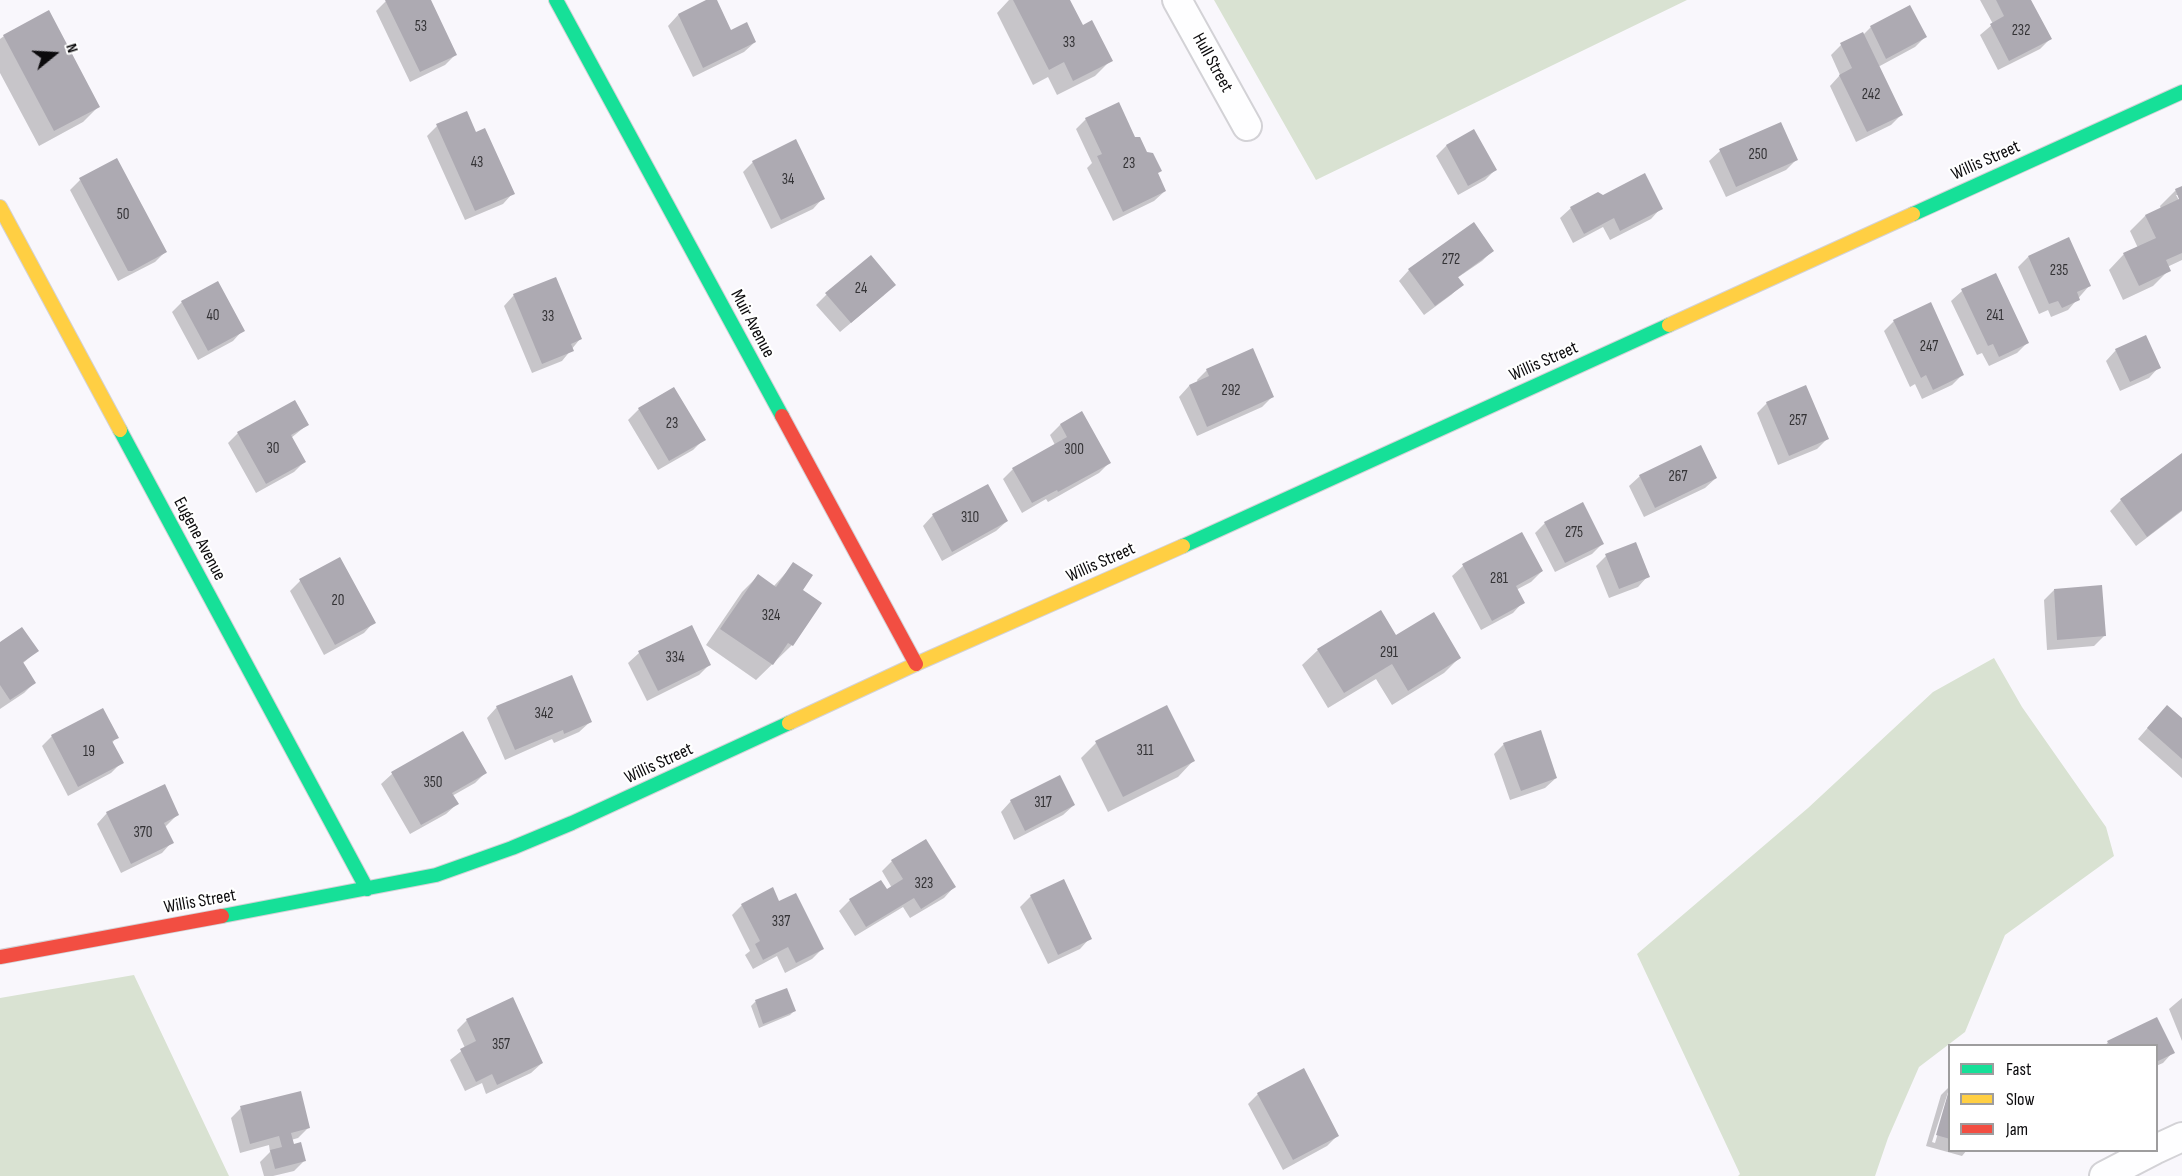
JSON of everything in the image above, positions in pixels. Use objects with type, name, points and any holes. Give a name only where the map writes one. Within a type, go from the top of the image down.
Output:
[{"type":"main road","name":"Muir Avenue","points":[[556,0],[916,664]]},
{"type":"main road","name":"Willis Street","points":[[0,957],[367,889],[436,874],[562,828],[916,664],[1110,579],[2182,92]]},
{"type":"main road","name":"Eugene Avenue","points":[[0,207],[367,889]]},
{"type":"street","name":"Hull Street","points":[[1177,0],[1247,126]]},
{"type":"street","points":[[2158,1149],[2182,1137]]},
{"type":"street","points":[[2104,1176],[2152,1152]]},
{"type":"green space","points":[[1214,0],[1687,0],[1316,180]]},
{"type":"green space","points":[[1994,658],[2022,707],[2106,827],[2114,856],[2005,935],[1965,1032],[1919,1067],[1888,1138],[1875,1176],[1738,1176],[1740,1174],[1637,954],[1808,808],[1933,692]]},
{"type":"green space","points":[[134,975],[229,1176],[0,1176],[0,998]]},
{"type":"building","points":[[385,0],[431,0],[457,55],[420,72]]},
{"type":"building","points":[[706,0],[717,0],[731,30],[747,22],[756,42],[703,68],[678,14]]},
{"type":"building","points":[[1013,0],[1070,0],[1083,25],[1092,20],[1113,61],[1073,81],[1064,62],[1049,70]]},
{"type":"building","points":[[1996,0],[2031,0],[2052,39],[2009,61],[1990,24],[2004,16]]},
{"type":"building","points":[[1910,5],[1927,37],[1886,59],[1870,26]]},
{"type":"building","points":[[49,10],[100,107],[54,131],[3,35]]},
{"type":"building","points":[[1863,32],[1903,115],[1867,132],[1839,75],[1852,68],[1840,43]]},
{"type":"building","points":[[1119,102],[1135,137],[1140,137],[1147,152],[1153,153],[1162,171],[1158,173],[1166,191],[1123,212],[1097,156],[1102,154],[1085,118]]},
{"type":"building","points":[[467,111],[476,132],[485,128],[515,194],[475,211],[436,124]]},
{"type":"building","points":[[1781,122],[1798,160],[1736,187],[1719,149]]},
{"type":"building","points":[[1474,129],[1497,170],[1468,186],[1446,145]]},
{"type":"building","points":[[796,139],[825,199],[781,220],[752,161]]},
{"type":"building","points":[[117,158],[167,252],[132,271],[128,271],[79,178]]},
{"type":"building","points":[[1645,173],[1663,209],[1620,231],[1614,218],[1584,234],[1570,207],[1598,192],[1603,195]]},
{"type":"building","points":[[2182,186],[2182,253],[2166,260],[2171,271],[2139,286],[2123,253],[2156,238],[2145,215],[2179,199],[2175,189]]},
{"type":"building","points":[[1474,222],[1494,251],[1458,277],[1464,285],[1435,306],[1408,269]]},
{"type":"building","points":[[2069,237],[2091,286],[2077,292],[2080,300],[2062,308],[2058,301],[2049,304],[2028,256]]},
{"type":"building","points":[[871,255],[896,285],[851,323],[825,293]]},
{"type":"building","points":[[1996,273],[2029,343],[1999,357],[1993,344],[1988,346],[1961,289]]},
{"type":"building","points":[[556,277],[582,339],[571,344],[574,351],[542,364],[513,294]]},
{"type":"building","points":[[218,281],[245,331],[208,351],[181,301]]},
{"type":"building","points":[[1931,302],[1964,375],[1933,390],[1926,375],[1921,378],[1893,320]]},
{"type":"building","points":[[2146,335],[2161,368],[2130,382],[2115,349]]},
{"type":"building","points":[[1253,348],[1274,397],[1207,427],[1189,385],[1209,376],[1206,369]]},
{"type":"building","points":[[1806,385],[1829,439],[1789,456],[1766,402]]},
{"type":"building","points":[[674,387],[706,440],[669,461],[638,408]]},
{"type":"building","points":[[295,400],[309,425],[291,435],[306,462],[266,484],[237,432]]},
{"type":"building","points":[[1082,411],[1111,463],[1058,492],[1057,490],[1032,503],[1012,468],[1067,437],[1060,424]]},
{"type":"building","points":[[1701,445],[1717,478],[1655,508],[1639,475]]},
{"type":"building","points":[[2182,453],[2182,510],[2147,537],[2120,499]]},
{"type":"building","points":[[988,484],[1008,521],[952,552],[932,514]]},
{"type":"building","points":[[1583,502],[1604,544],[1565,563],[1544,522]]},
{"type":"building","points":[[1522,532],[1543,571],[1516,586],[1525,603],[1492,621],[1462,564]]},
{"type":"building","points":[[1636,542],[1650,577],[1619,589],[1605,554]]},
{"type":"building","points":[[340,557],[376,623],[335,645],[299,579]]},
{"type":"building","points":[[793,562],[813,575],[803,590],[822,603],[793,646],[788,643],[773,665],[720,629],[758,574],[776,587]]},
{"type":"building","points":[[2102,585],[2106,636],[2057,640],[2054,589]]},
{"type":"building","points":[[1381,610],[1396,635],[1434,612],[1461,658],[1408,691],[1392,664],[1344,693],[1317,649]]},
{"type":"building","points":[[692,625],[711,665],[658,691],[638,651]]},
{"type":"building","points":[[22,627],[39,651],[23,662],[36,683],[10,700],[0,685],[0,642]]},
{"type":"building","points":[[572,675],[592,722],[564,734],[563,730],[515,750],[496,706]]},
{"type":"building","points":[[1167,705],[1195,761],[1123,797],[1095,741]]},
{"type":"building","points":[[2167,705],[2182,718],[2182,759],[2147,728]]},
{"type":"building","points":[[103,708],[119,738],[112,741],[124,763],[78,787],[51,735]]},
{"type":"building","points":[[1541,730],[1557,778],[1521,791],[1503,743]]},
{"type":"building","points":[[463,731],[487,773],[452,793],[459,804],[421,825],[391,772]]},
{"type":"building","points":[[1060,775],[1075,805],[1025,831],[1010,800]]},
{"type":"building","points":[[165,784],[179,815],[164,823],[174,843],[131,864],[106,812]]},
{"type":"building","points":[[926,839],[956,887],[921,909],[914,898],[866,927],[849,899],[881,880],[887,889],[903,879],[891,860]]},
{"type":"building","points":[[1064,879],[1092,939],[1058,955],[1030,895]]},
{"type":"building","points":[[773,887],[779,901],[796,893],[824,949],[796,963],[788,947],[763,960],[755,944],[760,941],[741,904]]},
{"type":"building","points":[[787,988],[796,1011],[763,1024],[755,1000]]},
{"type":"building","points":[[513,997],[543,1063],[497,1085],[492,1074],[476,1082],[460,1049],[476,1041],[466,1019]]},
{"type":"building","points":[[2157,1017],[2175,1053],[2158,1061],[2158,1044],[2109,1044],[2107,1041]]},
{"type":"building","points":[[1304,1068],[1339,1136],[1293,1160],[1257,1093]]},
{"type":"building","points":[[301,1091],[310,1128],[291,1133],[294,1144],[301,1142],[306,1161],[275,1169],[270,1150],[282,1147],[279,1136],[250,1144],[240,1106]]},
{"type":"building","points":[[1948,1093],[1948,1138],[1936,1135]]},
{"type":"traffic: fast","points":[[556,0],[782,416]]},
{"type":"traffic: fast","points":[[1913,214],[2182,92]]},
{"type":"traffic: fast","points":[[1183,546],[1669,325]]},
{"type":"traffic: fast","points":[[120,430],[367,889]]},
{"type":"traffic: fast","points":[[222,916],[436,875],[512,848],[572,823],[789,723]]},
{"type":"traffic: slow","points":[[0,207],[120,430]]},
{"type":"traffic: slow","points":[[1669,325],[1913,214]]},
{"type":"traffic: slow","points":[[789,723],[1183,546]]},
{"type":"traffic: jam","points":[[782,416],[916,664]]},
{"type":"traffic: jam","points":[[0,957],[222,916]]}]
